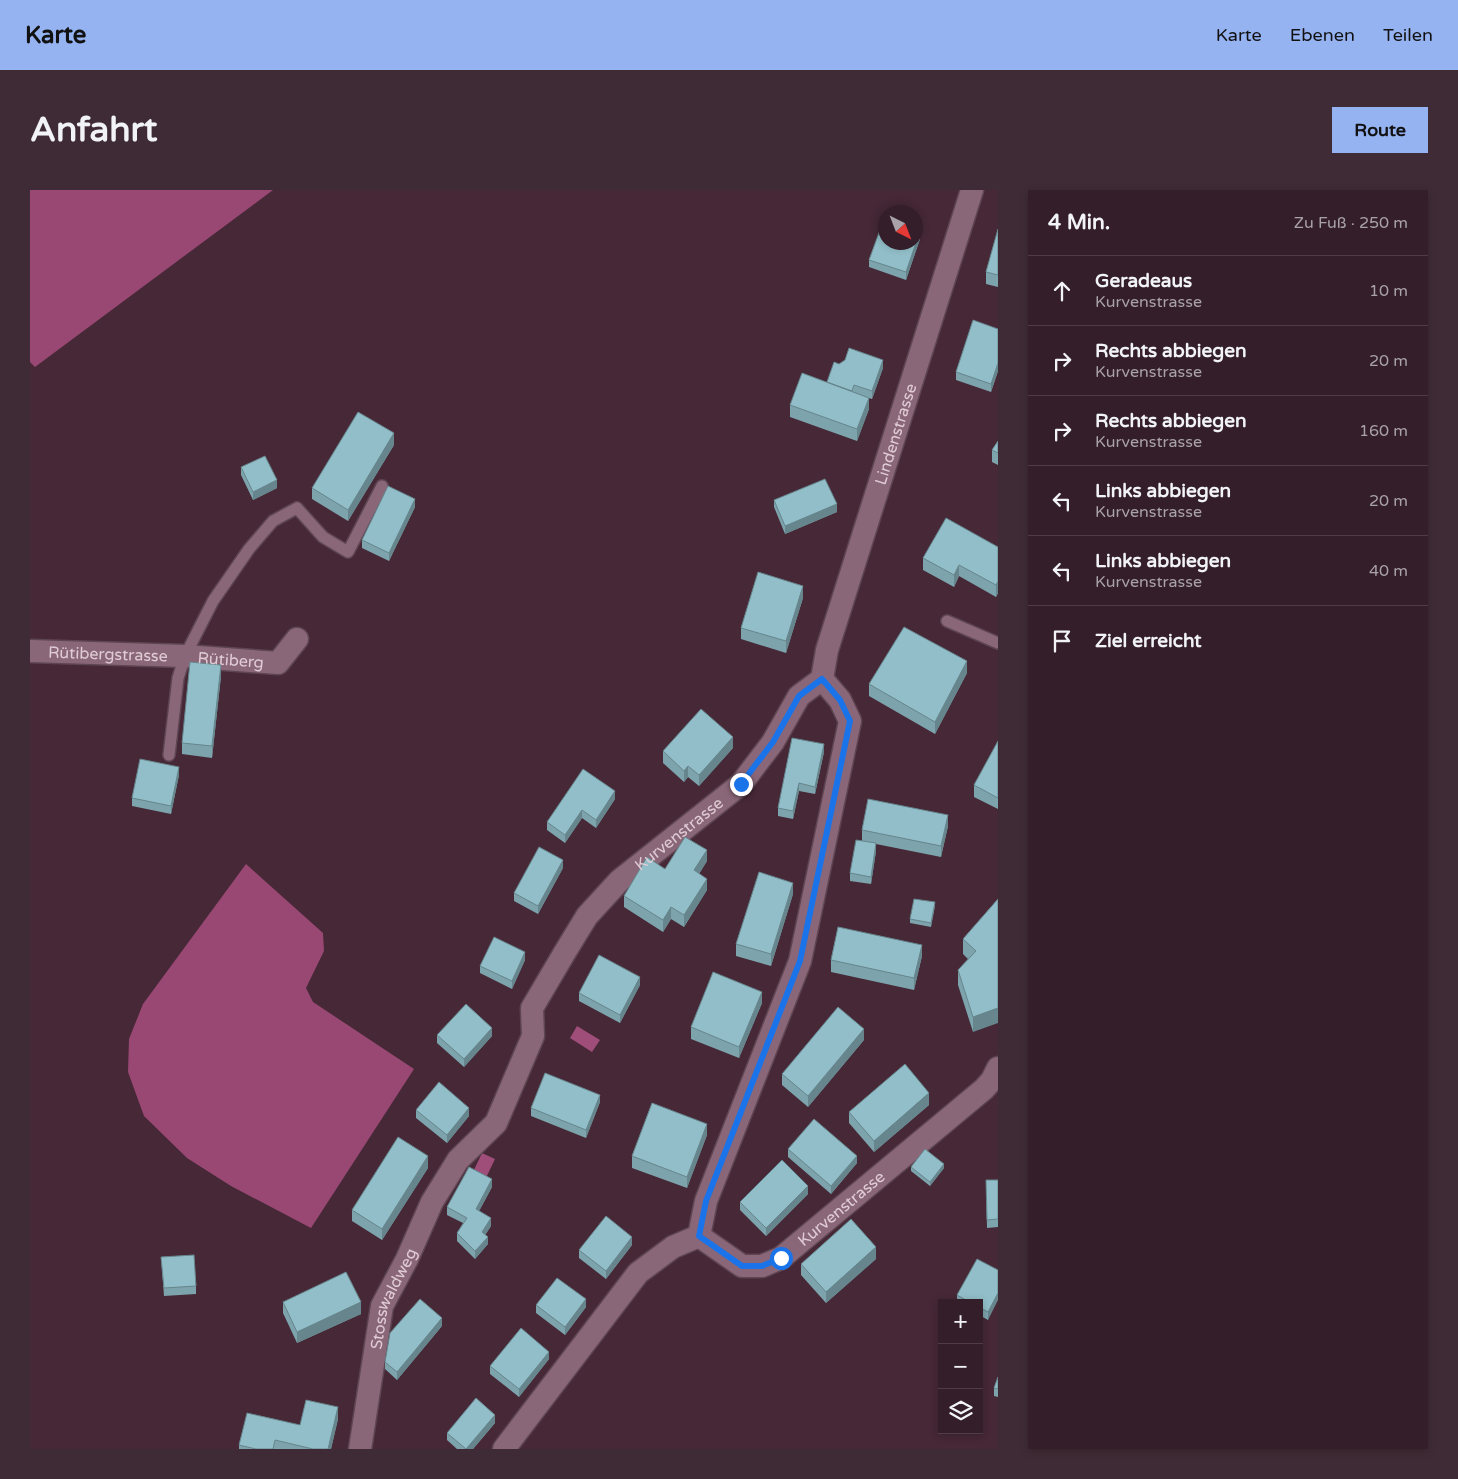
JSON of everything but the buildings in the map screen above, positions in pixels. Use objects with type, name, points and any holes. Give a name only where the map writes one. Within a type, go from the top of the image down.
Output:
[{"type":"street","name":"Lindenstrasse","points":[[822,679],[827,650],[972,190]]},
{"type":"street","name":"Rütiberg","points":[[185,656],[278,663],[298,640]]},
{"type":"street","name":"Rütibergstrasse","points":[[30,652],[185,656]]},
{"type":"street","name":"Kurvenstrasse","points":[[458,1160],[496,1123],[533,1036],[532,1008],[587,916],[620,880],[741,784],[773,742],[799,696],[822,679]]},
{"type":"street","points":[[504,1449],[638,1273],[673,1247],[699,1236],[706,1201],[800,961],[850,721],[840,700],[822,679]]},
{"type":"street","name":"Kurvenstrasse","points":[[699,1236],[742,1266],[762,1266],[781,1258],[984,1089],[992,1080],[998,1068]]},
{"type":"street","name":"Stosswaldweg","points":[[360,1449],[382,1306],[407,1259],[432,1202],[458,1160]]},
{"type":"lane","points":[[169,755],[178,678],[185,656],[213,601],[249,549],[273,521],[297,508],[323,537],[348,552],[382,486]]},
{"type":"lane","points":[[947,621],[998,643]]},
{"type":"shaded area","points":[[30,190],[273,190],[35,367],[30,362]]},
{"type":"shaded area","points":[[246,864],[323,933],[324,951],[306,988],[313,1002],[414,1069],[311,1228],[231,1186],[187,1158],[144,1116],[128,1072],[129,1039],[143,1004]]},
{"type":"shaded area","points":[[577,1026],[600,1040],[592,1052],[570,1038]]},
{"type":"shaded area","points":[[482,1153],[495,1159],[485,1180],[472,1174]]},
{"type":"route","points":[[741,784],[773,742],[799,696],[822,679],[840,700],[850,721],[800,961],[706,1201],[699,1236],[742,1266],[762,1266],[781,1258]]}]
